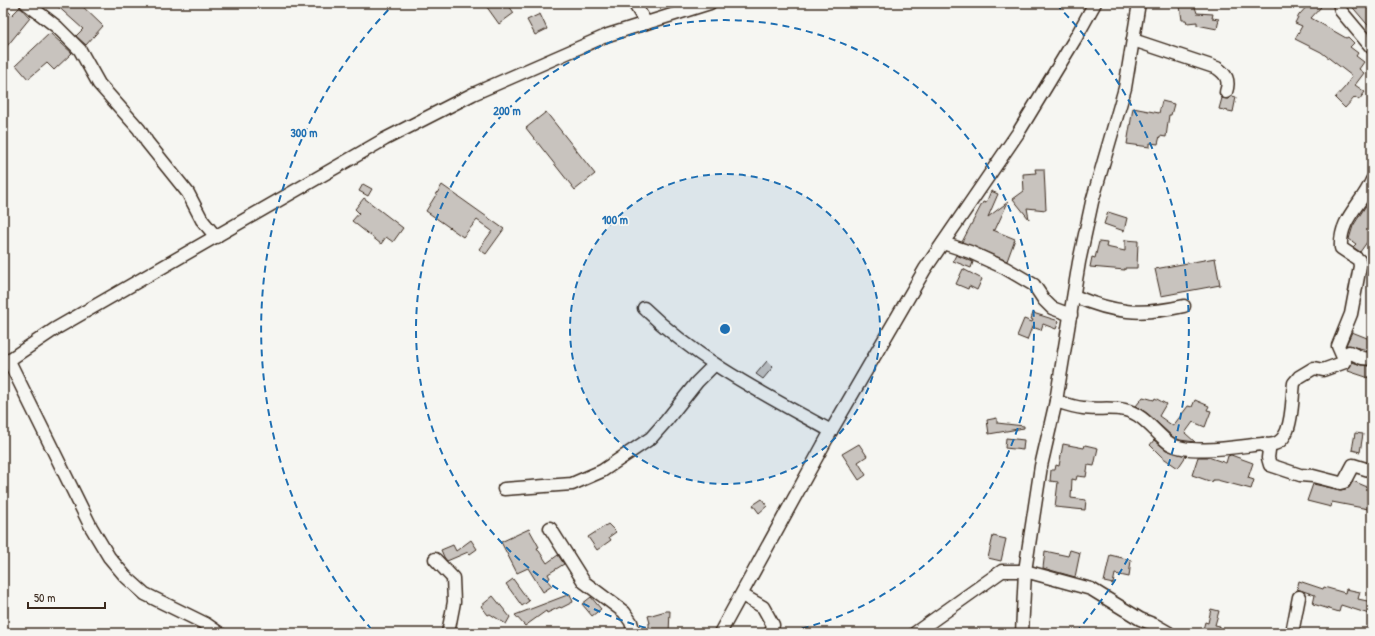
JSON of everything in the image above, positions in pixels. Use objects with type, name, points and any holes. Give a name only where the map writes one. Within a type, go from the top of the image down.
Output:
[{"type":"street","points":[[26,3],[57,27],[80,50],[99,84],[139,129],[147,142],[188,193],[202,220],[216,237]]},
{"type":"street","points":[[634,3],[646,23]]},
{"type":"street","points":[[219,633],[206,624],[145,594],[125,576],[109,557],[6,363],[55,329],[385,139],[473,94],[608,35],[710,3]]},
{"type":"street","points":[[720,633],[742,595],[779,523],[925,269],[1018,133],[1076,39],[1095,3]]},
{"type":"street","points":[[1022,633],[1025,572],[1041,466],[1056,401],[1092,202],[1125,88],[1139,3]]},
{"type":"street","points":[[1339,3],[1341,11],[1372,48]]},
{"type":"street","points":[[1132,40],[1217,68],[1224,73],[1228,81],[1226,92]]},
{"type":"street","points":[[1344,358],[1338,346],[1351,314],[1360,266],[1359,260],[1341,248],[1340,243],[1344,227],[1350,213],[1364,196],[1372,180]]},
{"type":"street","points":[[943,243],[970,252],[1005,268],[1034,284],[1044,300],[1052,308],[1071,315]]},
{"type":"street","points":[[1074,296],[1101,308],[1140,313],[1184,306]]},
{"type":"street","points":[[644,308],[667,331],[714,365],[831,431]]},
{"type":"street","points":[[1056,401],[1083,408],[1124,410],[1132,412],[1140,417],[1170,444],[1181,448],[1214,449],[1263,444],[1270,445],[1276,443],[1289,430],[1294,383],[1299,376],[1314,368],[1323,370],[1345,362],[1344,358],[1349,352],[1362,358],[1372,359]]},
{"type":"street","points":[[504,489],[572,484],[602,471],[651,438],[697,382],[714,365]]},
{"type":"street","points":[[1263,444],[1269,450],[1268,458],[1270,465],[1300,475],[1313,476],[1340,483],[1344,482],[1353,465],[1372,471]]},
{"type":"street","points":[[550,528],[584,582],[624,612],[634,633]]},
{"type":"street","points":[[435,559],[453,578],[454,602],[448,633]]},
{"type":"street","points":[[914,633],[1002,571],[1025,572],[1091,589],[1140,619],[1169,633]]},
{"type":"street","points":[[742,595],[763,607],[773,625],[771,633]]},
{"type":"street","points":[[1292,633],[1298,597]]},
{"type":"building","points":[[54,3],[79,3],[103,26],[86,45],[76,36],[83,29]]},
{"type":"building","points":[[484,3],[507,3],[514,13],[499,24]]},
{"type":"building","points":[[1310,3],[1316,3],[1321,7],[1311,18],[1346,38],[1348,37],[1354,43],[1350,47],[1358,53],[1356,56],[1364,62],[1359,69],[1364,73],[1355,85],[1365,92],[1359,100],[1355,97],[1345,108],[1335,98],[1346,86],[1352,76],[1321,52],[1295,39],[1302,26],[1295,23],[1299,15]]},
{"type":"building","points":[[1349,3],[1372,3],[1372,30]]},
{"type":"building","points":[[1194,4],[1197,13],[1213,14],[1212,18],[1219,19],[1217,29],[1197,25],[1197,22],[1187,23],[1186,20],[1182,20],[1180,6]]},
{"type":"building","points":[[3,6],[12,15],[20,7],[30,18],[3,51]]},
{"type":"building","points":[[540,14],[547,29],[535,35],[527,20]]},
{"type":"building","points":[[50,33],[72,53],[54,70],[47,63],[28,79],[16,65]]},
{"type":"building","points":[[1232,96],[1236,97],[1233,112],[1219,109],[1222,98],[1228,99]]},
{"type":"building","points":[[1162,101],[1174,104],[1171,115],[1169,115],[1166,137],[1160,136],[1158,144],[1150,143],[1150,147],[1127,144],[1133,108],[1159,113]]},
{"type":"building","points":[[546,112],[595,174],[575,190],[526,128]]},
{"type":"building","points":[[1035,169],[1044,169],[1046,210],[1027,208],[1029,219],[1013,199],[1024,191],[1023,174],[1036,173]]},
{"type":"building","points":[[363,184],[372,189],[368,196],[359,191]]},
{"type":"building","points":[[442,185],[504,229],[486,254],[479,249],[492,231],[477,220],[463,237],[426,211]]},
{"type":"building","points":[[991,191],[998,194],[988,217],[1008,202],[995,230],[993,230],[1015,239],[1007,261],[962,242],[983,202],[986,203]]},
{"type":"building","points":[[1372,196],[1372,235],[1360,252],[1353,247],[1356,244],[1349,239],[1353,226]]},
{"type":"building","points":[[364,198],[403,228],[393,242],[386,237],[381,244],[352,221],[359,213],[355,209]]},
{"type":"building","points":[[1108,212],[1127,218],[1124,231],[1104,224]]},
{"type":"building","points":[[1125,240],[1138,241],[1137,268],[1125,268],[1125,270],[1090,267],[1092,257],[1095,258],[1099,242],[1107,243],[1106,247],[1125,251]]},
{"type":"building","points":[[956,255],[973,262],[971,268],[953,261]]},
{"type":"building","points":[[1215,258],[1220,285],[1161,296],[1155,269]]},
{"type":"building","points":[[963,269],[982,279],[977,290],[969,286],[968,289],[956,284]]},
{"type":"building","points":[[1033,313],[1059,321],[1056,329],[1043,324],[1041,330],[1032,327],[1027,340],[1017,336],[1024,319],[1032,322],[1033,320],[1031,319]]},
{"type":"building","points":[[1352,332],[1372,340],[1372,351],[1346,345]]},
{"type":"building","points":[[767,361],[773,367],[763,379],[756,374]]},
{"type":"building","points":[[1352,362],[1372,366],[1372,379],[1348,371]]},
{"type":"building","points":[[1143,397],[1154,400],[1155,398],[1166,404],[1159,416],[1173,426],[1188,406],[1192,407],[1195,400],[1209,406],[1207,410],[1211,411],[1205,427],[1193,422],[1185,433],[1195,442],[1180,440],[1173,437],[1148,414],[1136,406]]},
{"type":"building","points":[[997,418],[997,423],[1024,426],[1024,428],[989,434],[987,420]]},
{"type":"building","points":[[1355,433],[1363,434],[1360,452],[1352,450]]},
{"type":"building","points":[[1006,438],[1024,440],[1023,450],[1005,448]]},
{"type":"building","points":[[1154,440],[1166,450],[1186,456],[1178,468],[1162,457],[1150,445]]},
{"type":"building","points":[[859,444],[867,456],[858,462],[866,475],[859,480],[842,454]]},
{"type":"building","points":[[1063,444],[1084,448],[1085,445],[1098,448],[1094,466],[1088,465],[1086,477],[1077,476],[1076,480],[1072,479],[1071,498],[1086,500],[1085,510],[1055,507],[1058,482],[1050,481],[1051,470],[1055,470],[1056,465],[1059,466]]},
{"type":"building","points":[[1231,455],[1253,463],[1248,478],[1254,480],[1251,489],[1217,480],[1213,480],[1212,482],[1192,475],[1198,457],[1208,457],[1226,463],[1228,456]]},
{"type":"building","points":[[1353,481],[1372,489],[1372,502],[1370,502],[1368,509],[1332,502],[1331,507],[1307,501],[1313,484],[1341,490],[1349,488]]},
{"type":"building","points":[[762,499],[767,506],[759,513],[753,505]]},
{"type":"building","points":[[608,524],[616,532],[609,537],[611,540],[597,550],[588,537]]},
{"type":"building","points":[[529,529],[539,547],[537,548],[547,563],[558,555],[564,564],[548,574],[550,578],[547,580],[552,586],[543,592],[528,568],[517,573],[501,542]]},
{"type":"building","points":[[993,536],[1006,539],[1001,561],[988,558]]},
{"type":"building","points":[[471,540],[477,549],[470,554],[468,552],[447,561],[444,557],[441,550],[453,545],[456,551]]},
{"type":"building","points":[[1070,550],[1080,553],[1075,577],[1043,568],[1045,551],[1068,556]]},
{"type":"building","points":[[1110,555],[1131,560],[1129,577],[1115,574],[1113,584],[1104,582]]},
{"type":"building","points":[[513,579],[529,601],[522,606],[506,584]]},
{"type":"building","points":[[1299,581],[1323,589],[1324,587],[1345,593],[1346,589],[1360,592],[1358,599],[1372,602],[1369,614],[1341,605],[1339,612],[1313,604],[1315,595],[1297,589]]},
{"type":"building","points":[[570,594],[573,602],[547,613],[546,611],[525,626],[515,615]]},
{"type":"building","points":[[493,596],[510,617],[506,624],[490,614],[488,615],[481,606]]},
{"type":"building","points":[[591,597],[601,609],[592,616],[582,604]]},
{"type":"building","points":[[1211,609],[1219,611],[1215,625],[1220,626],[1218,633],[1202,633],[1205,622],[1208,623]]},
{"type":"building","points":[[670,611],[669,633],[649,633],[650,623],[648,616]]}]
